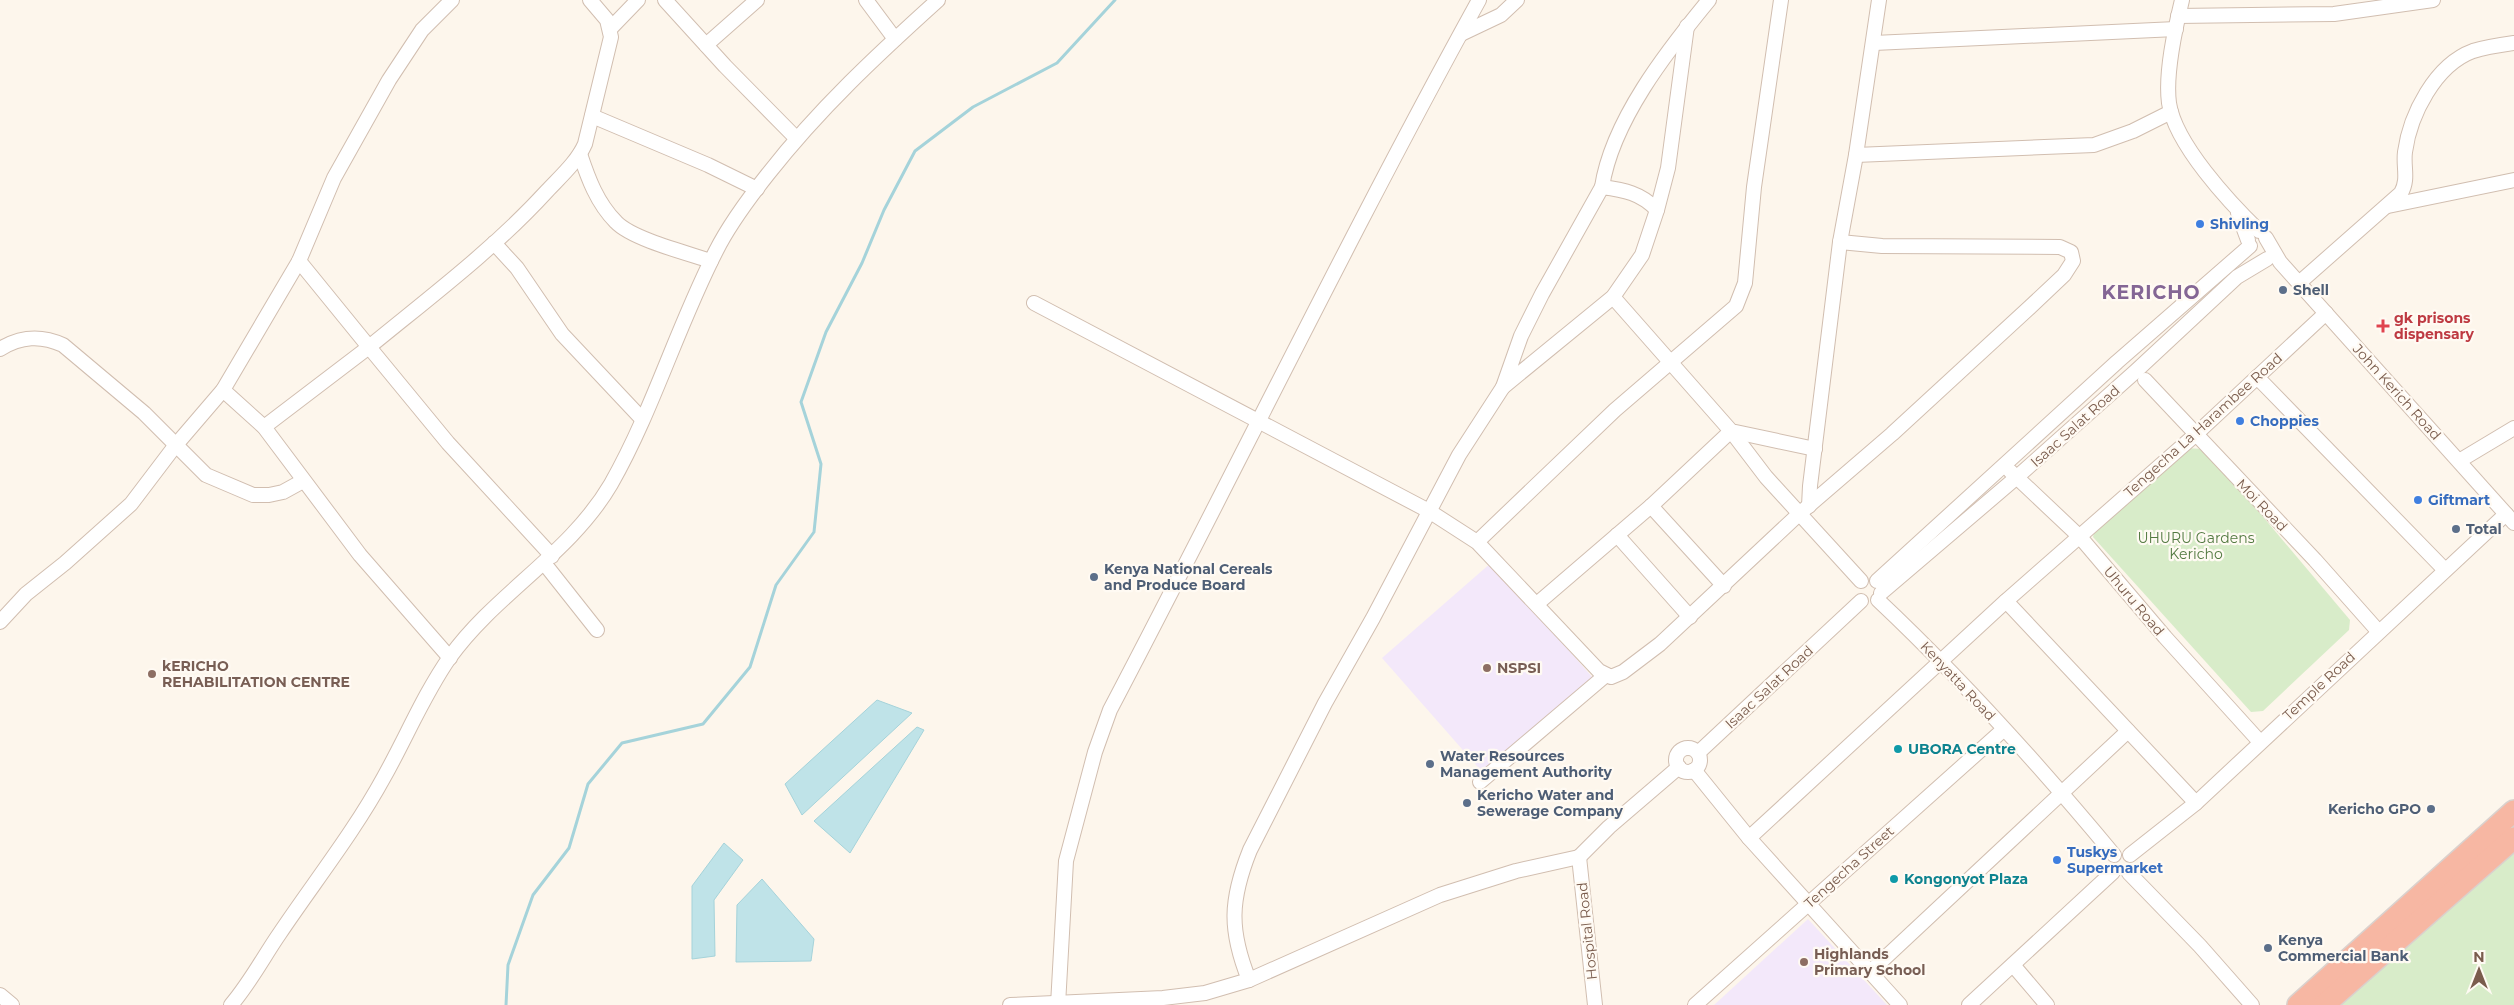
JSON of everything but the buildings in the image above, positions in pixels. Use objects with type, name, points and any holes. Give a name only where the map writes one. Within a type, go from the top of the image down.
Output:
[{"type":"highway","points":[[2298,1005],[2514,811]]},
{"type":"highway","points":[[2324,1005],[2514,838]]},
{"type":"street","points":[[0,622],[26,594],[65,563],[131,504],[175,446],[223,390],[298,261],[334,178],[389,80],[422,30],[452,0]]},
{"type":"street","points":[[264,427],[370,347],[494,243],[526,214],[580,154],[592,116],[610,43],[610,29],[607,20],[590,0]]},
{"type":"street","points":[[610,29],[638,0]]},
{"type":"street","points":[[706,45],[757,0]]},
{"type":"street","points":[[866,0],[895,38]]},
{"type":"street","points":[[231,1005],[340,847],[383,780],[431,688],[450,658],[492,611],[548,560],[585,520],[609,486],[642,419],[711,262],[740,212],[796,138],[861,70],[938,0]]},
{"type":"street","points":[[1058,1005],[1066,861],[1097,745],[1110,710],[1260,421],[1345,251],[1480,0]]},
{"type":"street","points":[[1461,34],[1501,15],[1517,0]]},
{"type":"street","points":[[1250,980],[1238,951],[1235,934],[1234,912],[1242,871],[1321,711],[1374,618],[1475,428],[1503,387],[1521,336],[1602,187],[1606,163],[1616,137],[1663,58],[1708,0]]},
{"type":"street","points":[[1477,542],[1609,416],[1736,306],[1741,296],[1781,0]]},
{"type":"street","points":[[1804,510],[1815,449],[1840,242],[1856,155],[1879,0]]},
{"type":"street","points":[[2182,0],[2168,84],[2171,112],[2185,142],[2236,208],[2263,234],[2274,260]]},
{"type":"street","points":[[1874,43],[2177,22],[2334,14],[2432,0]]},
{"type":"street","points":[[668,1],[706,45],[796,138]]},
{"type":"street","points":[[1503,387],[1613,297],[1642,255],[1668,168],[1687,26]]},
{"type":"street","points":[[2299,283],[2387,206],[2403,189],[2406,172],[2404,155],[2412,119],[2439,78],[2452,64],[2472,52],[2514,43]]},
{"type":"street","points":[[1856,155],[2094,145],[2133,131],[2171,112]]},
{"type":"street","points":[[592,116],[757,189]]},
{"type":"street","points":[[580,154],[595,193],[616,222],[635,234],[711,262]]},
{"type":"street","points":[[2387,206],[2514,180]]},
{"type":"street","points":[[1602,187],[1639,195],[1657,210]]},
{"type":"street","points":[[2236,208],[2251,245],[2274,260]]},
{"type":"street","points":[[2251,245],[2250,233],[2263,234]]},
{"type":"street","points":[[1034,303],[1430,511],[1477,542],[1606,675],[1617,676],[1690,617],[1804,510],[1892,434],[2064,275],[2073,262],[2071,252],[2060,247],[1882,246],[1840,242]]},
{"type":"street","points":[[494,243],[517,268],[562,334],[642,419]]},
{"type":"street","points":[[1879,591],[1869,578],[1861,581],[1856,589],[1861,600],[1870,603],[1879,591],[2004,465],[2117,362],[2251,245]]},
{"type":"street","name":"John Kerich Road","points":[[2274,260],[2299,283],[2510,518]]},
{"type":"street","name":"Isaac Salat Road","points":[[1879,591],[2017,477],[2237,277],[2274,260]]},
{"type":"street","points":[[298,261],[448,443],[548,560],[597,630]]},
{"type":"street","points":[[1613,297],[1731,431],[1766,477],[1804,510],[1861,581]]},
{"type":"street","name":"Tengecha La Harambee Road","points":[[1749,838],[1941,660],[2195,435],[2326,313]]},
{"type":"street","points":[[0,349],[8,344],[33,337],[51,340],[62,346],[144,413],[206,475],[253,494],[269,495],[283,492],[303,481]]},
{"type":"street","points":[[2117,362],[2130,376],[2145,380],[2142,365],[2131,350]]},
{"type":"street","points":[[2256,377],[2444,569]]},
{"type":"street","name":"Moi Road","points":[[2145,380],[2315,560],[2378,631]]},
{"type":"street","points":[[223,390],[264,427],[360,554],[450,658]]},
{"type":"street","points":[[2458,461],[2514,428]]},
{"type":"street","points":[[1731,431],[1815,449]]},
{"type":"street","points":[[1538,603],[1651,506],[1731,431]]},
{"type":"street","name":"Uhuru Road","points":[[2004,465],[2080,537],[2165,637],[2260,742]]},
{"type":"street","points":[[1651,506],[1724,586]]},
{"type":"street","name":"Temple Road","points":[[2130,855],[2196,803],[2444,569],[2510,518]]},
{"type":"street","points":[[1618,535],[1690,617]]},
{"type":"street","name":"Kenyatta Road","points":[[1879,591],[2003,730],[2062,792],[2114,854]]},
{"type":"street","name":"Isaac Salat Road","points":[[1698,753],[1861,600]]},
{"type":"street","points":[[2006,601],[2196,803]]},
{"type":"street","points":[[1480,782],[1606,675]]},
{"type":"street","name":"Tengecha Street","points":[[1695,1005],[1731,970],[2003,730]]},
{"type":"street","points":[[1871,971],[2128,732]]},
{"type":"street","points":[[1690,748],[1698,753],[1700,761],[1694,770],[1686,771],[1679,767],[1676,759],[1682,749],[1690,748]]},
{"type":"street","points":[[1010,1005],[1058,1005],[1163,998],[1205,993],[1250,980],[1440,895],[1516,871],[1579,857],[1679,767]]},
{"type":"street","points":[[1694,770],[1749,838],[1900,1005]]},
{"type":"street","points":[[2122,852],[2130,855],[2134,863],[2130,873],[2122,876],[2113,872],[2110,865],[2114,854],[2122,852]]},
{"type":"street","name":"Hospital Road","points":[[1579,857],[1595,1005]]},
{"type":"street","points":[[1969,1005],[2113,872]]},
{"type":"street","points":[[2130,873],[2200,946],[2252,1005]]},
{"type":"street","points":[[2013,965],[2047,1005]]},
{"type":"street","points":[[0,995],[12,1005]]},
{"type":"shaded area","name":"NSPSI","points":[[1492,562],[1593,678],[1483,773],[1382,658]]},
{"type":"shaded area","name":"Highlands Primary School","points":[[1808,919],[1887,1005],[1714,1005]]},
{"type":"green space","name":"UHURU Gardens Kericho","points":[[2183,448],[2206,449],[2350,620],[2349,630],[2263,711],[2251,712],[2093,537],[2096,525]]},
{"type":"green space","points":[[2514,852],[2514,1005],[2336,1005]]},
{"type":"water","points":[[877,700],[912,713],[802,815],[785,784]]},
{"type":"water","points":[[917,727],[924,730],[850,853],[814,821]]},
{"type":"water","points":[[724,843],[743,860],[714,900],[715,956],[692,959],[692,886]]},
{"type":"water","points":[[762,879],[814,939],[811,961],[736,962],[737,905]]},
{"type":"waterway","points":[[506,1005],[508,965],[533,895],[569,848],[588,784],[622,743],[703,724],[750,667],[776,585],[814,532],[821,464],[801,402],[826,332],[862,263],[884,210],[915,151],[973,107],[1057,63],[1115,0]]},
{"type":"place","name":"Shivling","points":[[2200,224]]},
{"type":"place","name":"Shell","points":[[2283,290]]},
{"type":"place","name":"gk prisons dispensary","points":[[2383,326]]},
{"type":"place","name":"Choppies","points":[[2240,421]]},
{"type":"place","name":"Giftmart","points":[[2418,500]]},
{"type":"place","name":"Total","points":[[2456,529]]},
{"type":"place","name":"Kenya National Cereals and Produce Board","points":[[1094,577]]},
{"type":"place","name":"NSPSI","points":[[1487,668]]},
{"type":"place","name":"kERICHO REHABILITATION CENTRE","points":[[152,674]]},
{"type":"place","name":"UBORA Centre","points":[[1898,749]]},
{"type":"place","name":"Water Resources Management Authority","points":[[1430,764]]},
{"type":"place","name":"Kericho Water and Sewerage Company","points":[[1467,803]]},
{"type":"place","name":"Kericho GPO","points":[[2431,809]]},
{"type":"place","name":"Tuskys Supermarket","points":[[2057,860]]},
{"type":"place","name":"Kongonyot Plaza","points":[[1894,879]]},
{"type":"place","name":"Kenya Commercial Bank","points":[[2268,948]]},
{"type":"place","name":"Highlands Primary School","points":[[1804,962]]},
{"type":"district","name":"KERICHO","points":[[2151,292]]}]
